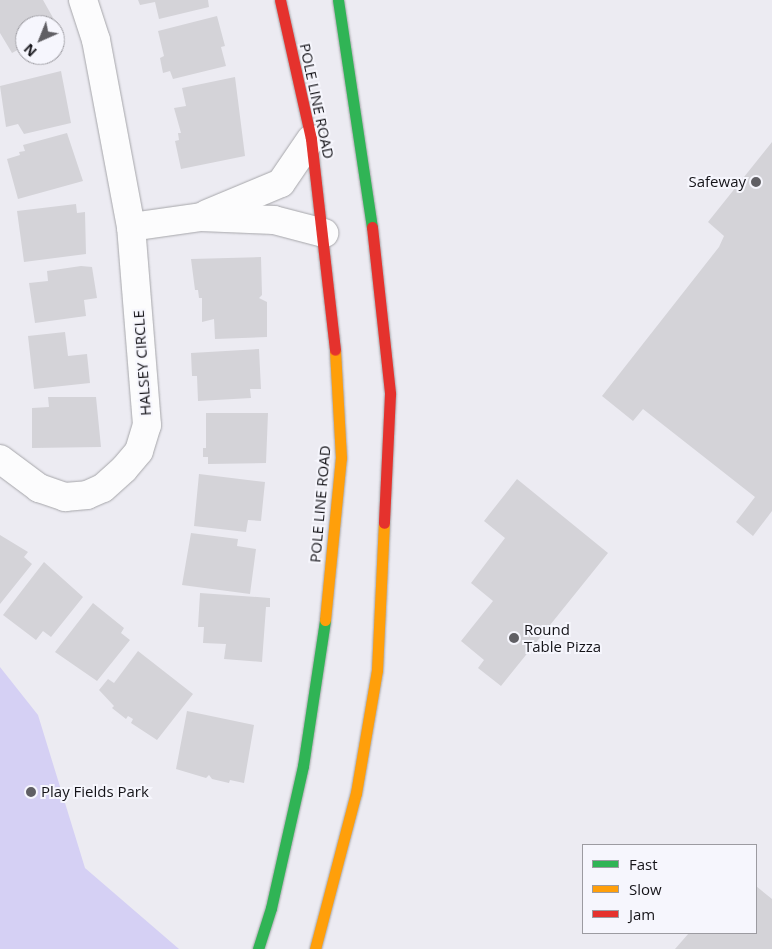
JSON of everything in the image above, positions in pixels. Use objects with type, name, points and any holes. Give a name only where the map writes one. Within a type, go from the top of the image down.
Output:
[{"type":"main road","name":"POLE LINE ROAD","points":[[258,949],[271,908],[303,766],[324,630],[340,468],[334,321],[312,139],[280,0]]},
{"type":"main road","points":[[315,949],[356,793],[377,670],[390,394],[368,193],[342,15],[338,0]]},
{"type":"main road","points":[[342,15],[343,0]]},
{"type":"street","name":"HALSEY CIRCLE","points":[[0,459],[39,488],[72,496],[87,495],[103,488],[138,451],[147,425],[131,227],[96,40],[83,0]]},
{"type":"street","points":[[201,216],[281,183],[312,139]]},
{"type":"street","points":[[131,227],[201,216],[274,220],[324,233]]},
{"type":"shaded area","name":"Play Fields Park","points":[[0,667],[38,715],[85,868],[179,949],[0,949]]},
{"type":"building","points":[[0,0],[43,0],[51,15],[15,15],[15,51],[12,53],[0,33]]},
{"type":"building","points":[[138,0],[208,0],[209,7],[159,19],[155,2],[140,5]]},
{"type":"building","points":[[217,16],[225,46],[221,47],[226,66],[173,79],[170,71],[163,73],[160,58],[164,56],[158,31]]},
{"type":"building","points":[[61,71],[71,123],[24,134],[18,124],[6,127],[0,86]]},
{"type":"building","points":[[235,77],[245,156],[181,169],[175,141],[179,140],[178,133],[181,133],[174,108],[186,106],[182,88]]},
{"type":"building","points":[[67,133],[83,181],[18,199],[7,159],[20,155],[19,152],[25,151],[23,145]]},
{"type":"building","points":[[772,142],[772,511],[753,536],[736,522],[755,497],[643,409],[633,421],[602,396],[719,247],[724,236],[708,222]]},
{"type":"building","points":[[76,204],[77,213],[85,212],[86,254],[24,262],[17,211]]},
{"type":"building","points":[[261,257],[262,295],[259,298],[267,302],[267,337],[215,339],[214,319],[202,322],[202,298],[199,298],[198,290],[195,290],[191,259]]},
{"type":"building","points":[[81,266],[92,267],[97,298],[84,300],[86,316],[35,323],[29,283],[48,281],[47,271]]},
{"type":"building","points":[[65,332],[68,356],[87,354],[90,383],[34,389],[28,336]]},
{"type":"building","points":[[259,349],[261,389],[250,389],[251,398],[198,401],[197,376],[192,376],[191,353]]},
{"type":"building","points":[[48,397],[96,397],[101,447],[32,448],[32,408],[49,407]]},
{"type":"building","points":[[206,413],[268,413],[266,463],[208,464],[208,457],[203,457],[203,448],[206,448]]},
{"type":"building","points":[[199,474],[265,482],[261,521],[248,520],[246,532],[194,526]]},
{"type":"building","points":[[517,479],[608,553],[501,686],[478,668],[484,660],[461,641],[493,601],[471,583],[505,538],[484,521]]},
{"type":"building","points":[[191,533],[238,539],[237,546],[256,549],[250,594],[182,585]]},
{"type":"building","points":[[0,535],[28,552],[24,557],[32,564],[0,604]]},
{"type":"building","points":[[44,562],[83,597],[51,637],[43,631],[36,640],[3,615]]},
{"type":"building","points":[[200,593],[270,598],[270,607],[266,607],[262,662],[224,659],[226,644],[203,643],[204,627],[198,627]]},
{"type":"building","points":[[93,603],[124,628],[121,633],[130,640],[97,681],[55,652]]},
{"type":"building","points":[[138,651],[193,694],[157,740],[131,723],[133,719],[128,716],[126,719],[112,708],[114,706],[99,690],[108,679],[114,683]]},
{"type":"building","points":[[187,711],[254,725],[244,783],[230,780],[229,783],[212,779],[209,775],[206,778],[176,769]]},
{"type":"building","points":[[757,887],[772,899],[772,949],[675,949],[688,934],[757,934]]},
{"type":"traffic: fast","points":[[338,0],[372,227]]},
{"type":"traffic: fast","points":[[258,949],[271,908],[303,766],[325,620]]},
{"type":"traffic: slow","points":[[325,620],[341,458],[335,350]]},
{"type":"traffic: slow","points":[[315,949],[356,793],[377,670],[384,523]]},
{"type":"traffic: jam","points":[[280,0],[311,139],[335,350]]},
{"type":"traffic: jam","points":[[372,227],[390,394],[384,523]]},
{"type":"place","name":"Safeway","points":[[756,182]]},
{"type":"place","name":"Round Table Pizza","points":[[514,638]]},
{"type":"place","name":"Play Fields Park","points":[[31,792]]}]
